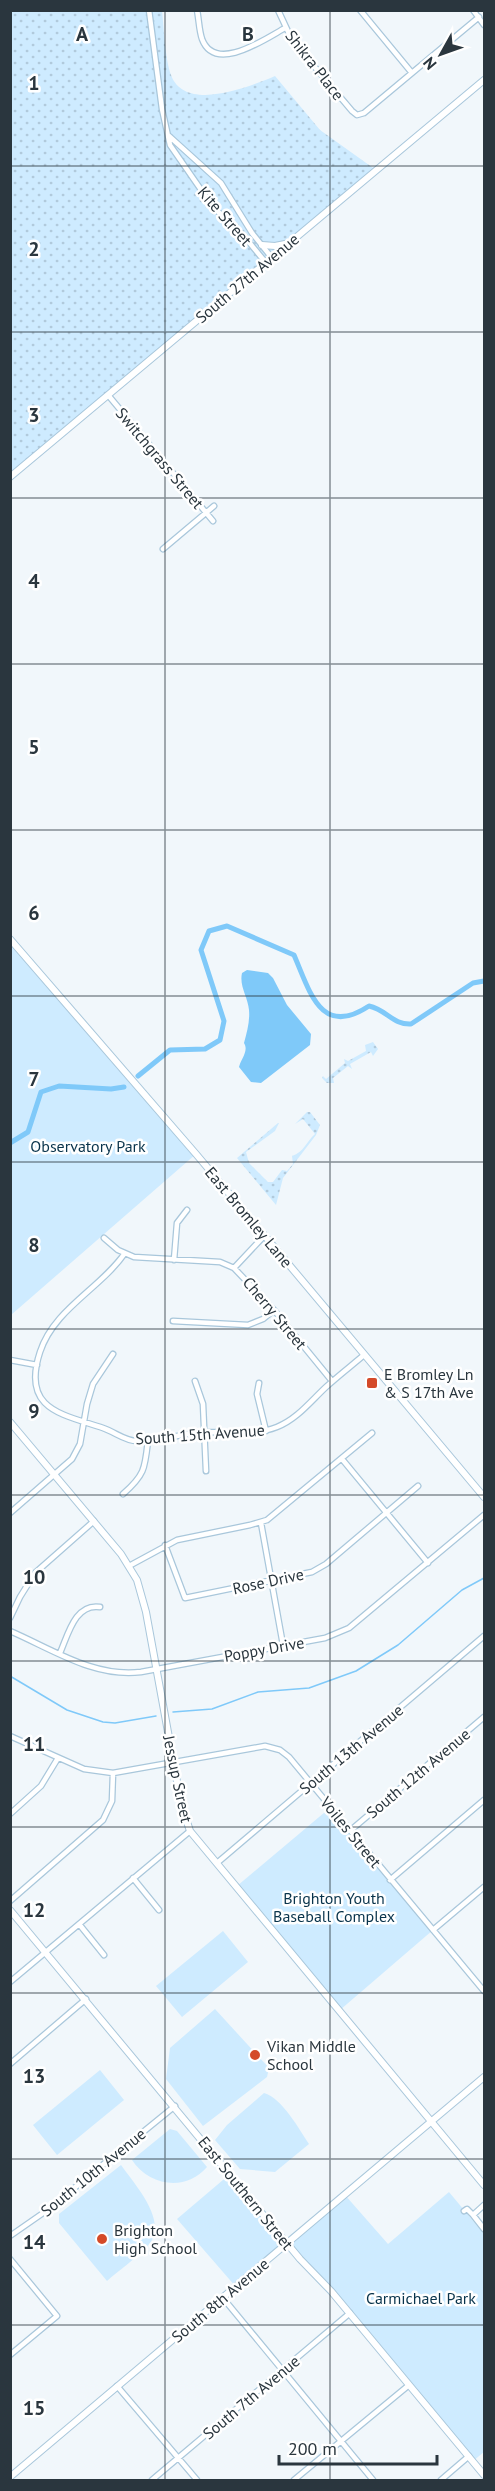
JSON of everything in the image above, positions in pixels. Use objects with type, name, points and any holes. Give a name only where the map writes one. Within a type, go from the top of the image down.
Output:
[{"type":"street","name":"Kite Street","points":[[149,10],[162,109],[170,145],[213,207],[244,236],[266,263]]},
{"type":"street","points":[[197,10],[203,41],[208,48],[219,55],[235,53],[285,28]]},
{"type":"street","name":"Shikra Place","points":[[278,10],[285,28],[296,45],[357,115],[364,113],[412,73]]},
{"type":"street","points":[[360,10],[412,73],[478,17]]},
{"type":"street","points":[[473,10],[484,25]]},
{"type":"street","name":"South 27th Avenue","points":[[10,477],[484,80]]},
{"type":"street","name":"Kite Street","points":[[169,136],[216,177],[272,258]]},
{"type":"street","points":[[262,245],[291,243]]},
{"type":"street","name":"Switchgrass Street","points":[[108,394],[213,521]]},
{"type":"street","points":[[163,549],[214,506]]},
{"type":"street","name":"East Bromley Lane","points":[[10,939],[484,1497]]},
{"type":"street","points":[[174,1260],[175,1230],[179,1218],[187,1210]]},
{"type":"street","points":[[234,1268],[264,1236]]},
{"type":"street","name":"Cherry Street","points":[[104,1238],[125,1253],[146,1259],[220,1262],[234,1268],[274,1311],[332,1381]]},
{"type":"street","points":[[10,1360],[37,1365],[46,1339],[56,1322],[113,1269],[125,1253]]},
{"type":"street","points":[[173,1321],[248,1325],[263,1319],[274,1311]]},
{"type":"street","points":[[10,1513],[56,1475],[76,1453],[93,1384],[113,1354]]},
{"type":"street","name":"South 15th Avenue","points":[[37,1365],[36,1387],[46,1404],[63,1416],[129,1440],[148,1440],[205,1432],[266,1431],[293,1419],[332,1381],[364,1355]]},
{"type":"street","points":[[195,1381],[200,1389],[203,1404],[206,1471]]},
{"type":"street","points":[[259,1383],[257,1394],[266,1431]]},
{"type":"street","name":"Jessup Street","points":[[10,1422],[129,1566],[143,1599],[173,1763],[184,1817],[190,1831],[484,2185]]},
{"type":"street","points":[[129,1566],[165,1545],[189,1536],[261,1523],[272,1517],[372,1432]]},
{"type":"street","points":[[123,1494],[136,1483],[145,1470],[148,1440]]},
{"type":"street","points":[[342,1458],[428,1563]]},
{"type":"street","name":"Rose Drive","points":[[165,1545],[185,1598],[303,1576],[318,1569],[418,1486]]},
{"type":"street","name":"Poppy Drive","points":[[10,1631],[106,1672],[129,1673],[331,1637],[349,1628],[484,1515]]},
{"type":"street","points":[[10,1618],[35,1573],[94,1521]]},
{"type":"street","points":[[261,1523],[283,1645]]},
{"type":"street","points":[[60,1653],[80,1612],[88,1606],[100,1607]]},
{"type":"street","name":"South 13th Avenue","points":[[217,1863],[484,1636]]},
{"type":"street","name":"South 12th Avenue","points":[[351,1830],[484,1717]]},
{"type":"street","name":"Voiles Street","points":[[10,1736],[84,1768],[113,1773],[268,1747],[286,1754],[484,1991]]},
{"type":"street","points":[[10,1814],[41,1786],[58,1758]]},
{"type":"street","points":[[10,1901],[103,1820],[111,1802],[113,1773]]},
{"type":"street","points":[[390,1880],[484,1800]]},
{"type":"street","points":[[10,1982],[190,1831]]},
{"type":"street","points":[[133,1878],[159,1910]]},
{"type":"street","points":[[433,1930],[484,1887]]},
{"type":"street","name":"East Southern Street","points":[[10,1910],[287,2243],[350,2313],[484,2475]]},
{"type":"street","points":[[79,1924],[104,1955]]},
{"type":"street","points":[[479,1984],[484,1980]]},
{"type":"street","points":[[10,2064],[86,1999]]},
{"type":"street","name":"South 8th Avenue","points":[[11,2474],[483,2081]]},
{"type":"street","name":"South 10th Avenue","points":[[10,2236],[46,2211],[175,2106]]},
{"type":"street","points":[[473,2215],[484,2205]]},
{"type":"street","points":[[464,2211],[467,2209],[484,2229]]},
{"type":"street","points":[[10,2259],[57,2316],[10,2355]]},
{"type":"street","points":[[223,2298],[374,2481]]},
{"type":"street","name":"South 7th Avenue","points":[[152,2481],[350,2313]]},
{"type":"street","points":[[294,2481],[409,2385]]},
{"type":"street","points":[[117,2386],[197,2481]]},
{"type":"street","points":[[441,2481],[469,2456]]},
{"type":"street","points":[[11,2474],[18,2481]]},
{"type":"green space","points":[[11,11],[162,11],[169,68],[178,86],[190,93],[218,94],[250,86],[275,76],[320,130],[376,170],[11,476]]},
{"type":"green space","name":"Observatory Park","points":[[10,939],[196,1154],[11,1315],[10,1315]]},
{"type":"green space","points":[[373,1042],[378,1049],[373,1056],[371,1052],[350,1064],[352,1069],[348,1066],[333,1078],[334,1083],[327,1083],[322,1078],[323,1076],[326,1079],[345,1063],[344,1059],[348,1061],[366,1051],[365,1045]]},
{"type":"green space","points":[[307,1112],[310,1112],[320,1125],[316,1135],[283,1178],[276,1205],[237,1158],[279,1123],[275,1131],[246,1152],[249,1163],[268,1182],[273,1182],[282,1170],[287,1171],[293,1164],[292,1156],[302,1149],[315,1134],[303,1119],[295,1124]]},
{"type":"green space","name":"Brighton Youth Baseball Complex","points":[[331,1807],[433,1930],[340,2010],[237,1886]]},
{"type":"green space","points":[[223,1931],[248,1962],[182,2017],[156,1986]]},
{"type":"green space","points":[[215,2009],[269,2068],[267,2077],[203,2126],[166,2079],[170,2048]]},
{"type":"green space","points":[[100,2070],[124,2100],[57,2155],[33,2125]]},
{"type":"green space","points":[[264,2093],[284,2107],[309,2144],[275,2172],[240,2169],[215,2140],[227,2125]]},
{"type":"green space","points":[[170,2129],[177,2131],[207,2167],[198,2175],[179,2183],[168,2183],[148,2176],[132,2160]]},
{"type":"green space","points":[[121,2165],[146,2200],[154,2221],[155,2231],[152,2240],[144,2250],[107,2281],[59,2223],[59,2214]]},
{"type":"green space","name":"Carmichael Park","points":[[230,2174],[287,2243],[345,2195],[388,2244],[449,2192],[484,2234],[484,2452],[473,2461],[288,2244],[236,2287],[177,2219]]},
{"type":"water","points":[[247,970],[268,973],[273,978],[287,1005],[311,1034],[310,1045],[261,1083],[251,1082],[239,1067],[245,1052],[244,1043],[249,1018],[241,978],[242,973]]},
{"type":"waterway","points":[[138,1076],[170,1050],[205,1049],[220,1040],[224,1021],[201,950],[209,931],[227,926],[294,955],[312,996],[328,1014],[339,1017],[353,1015],[369,1006],[399,1022],[411,1024],[473,983],[484,981]]},
{"type":"waterway","points":[[10,1143],[28,1132],[41,1092],[59,1086],[111,1089],[124,1087]]},
{"type":"waterway","points":[[173,1712],[212,1709],[258,1692],[309,1688],[356,1671],[398,1645],[462,1590],[484,1578]]},
{"type":"waterway","points":[[10,1676],[67,1710],[103,1722],[115,1723],[156,1716]]},
{"type":"place","name":"E Bromley Ln & S 17th Ave","points":[[372,1383]]},
{"type":"place","name":"Vikan Middle School","points":[[255,2055]]},
{"type":"place","name":"Brighton High School","points":[[102,2239]]}]
